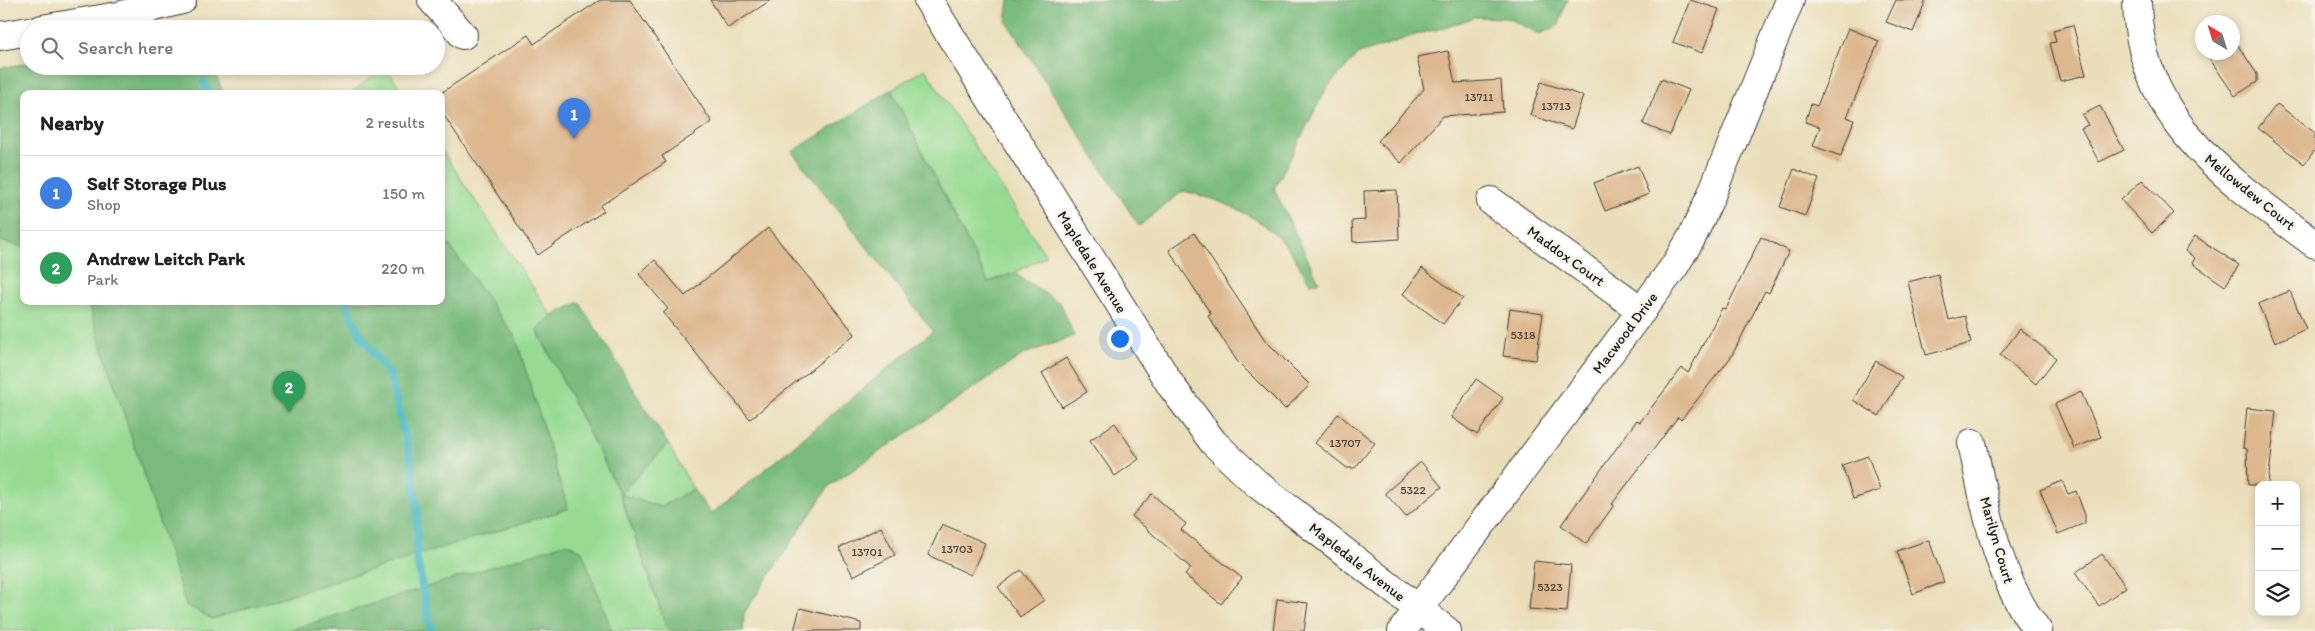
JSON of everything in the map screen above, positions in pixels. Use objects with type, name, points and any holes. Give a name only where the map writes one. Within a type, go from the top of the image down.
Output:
[{"type":"street","points":[[95,20],[182,0]]},
{"type":"street","points":[[432,0],[463,36]]},
{"type":"street","name":"Mapledale Avenue","points":[[928,0],[1119,305],[1172,387],[1208,436],[1257,484],[1447,631]]},
{"type":"street","name":"Macwood Drive","points":[[1402,631],[1674,267],[1692,237],[1710,198],[1790,0]]},
{"type":"street","name":"Mellowdew Court","points":[[2137,0],[2139,38],[2144,57],[2160,95],[2180,128],[2218,169],[2315,244]]},
{"type":"street","points":[[0,36],[20,33]]},
{"type":"street","name":"Maddox Court","points":[[1491,201],[1642,311]]},
{"type":"street","name":"Marilyn Court","points":[[1972,443],[2000,561],[2013,592],[2038,631]]},
{"type":"green space","points":[[1009,0],[1569,0],[1565,4],[1559,25],[1540,34],[1507,18],[1474,17],[1445,28],[1421,33],[1357,55],[1326,89],[1274,189],[1319,282],[1310,283],[1287,247],[1265,226],[1240,210],[1212,199],[1183,191],[1139,226],[1006,21]]},
{"type":"green space","points":[[20,65],[20,75],[215,75],[222,90],[20,90],[20,246],[0,241],[0,68]]},
{"type":"green space","points":[[925,69],[1046,256],[1014,273],[988,282],[891,90]]},
{"type":"green space","points":[[92,75],[215,75],[222,90],[20,90],[20,305],[445,305],[445,155],[552,316],[537,330],[620,494],[668,444],[693,489],[661,507],[620,495],[668,631],[0,631],[0,82]]},
{"type":"green space","points":[[374,75],[391,75],[401,90],[355,90]]},
{"type":"green space","points":[[891,90],[988,282],[1014,273],[1061,304],[1074,336],[1024,354],[829,486],[744,613],[743,631],[668,631],[620,494],[661,507],[693,489],[711,514],[933,331],[792,152]]},
{"type":"green space","points":[[445,240],[516,338],[568,509],[212,619],[186,605],[88,305],[445,305]]},
{"type":"green space","points":[[579,302],[668,444],[620,494],[537,330],[552,316]]},
{"type":"green space","points":[[567,543],[582,551],[612,631],[287,631]]},
{"type":"building","points":[[600,0],[630,0],[712,122],[662,156],[666,162],[600,206],[604,211],[538,255],[445,117],[445,90],[528,35],[534,44]]},
{"type":"building","points":[[710,0],[771,0],[728,28]]},
{"type":"building","points":[[1690,0],[1719,9],[1702,53],[1673,42]]},
{"type":"building","points":[[1896,0],[1926,0],[1913,32],[1886,22]]},
{"type":"building","points":[[2073,25],[2086,75],[2060,81],[2050,43],[2056,42],[2053,30]]},
{"type":"building","points":[[1848,28],[1879,41],[1847,117],[1854,120],[1841,156],[1813,146],[1820,127],[1805,122],[1811,104],[1817,106]]},
{"type":"building","points":[[2240,48],[2257,74],[2257,82],[2235,96],[2210,60],[2240,60]]},
{"type":"building","points":[[1448,51],[1455,83],[1501,80],[1503,112],[1443,116],[1401,163],[1378,141],[1424,89],[1417,57]]},
{"type":"building","points":[[1661,79],[1689,90],[1670,135],[1643,124]]},
{"type":"building","points":[[1541,82],[1583,96],[1572,129],[1530,115]]},
{"type":"building","points":[[2277,104],[2315,133],[2315,150],[2304,164],[2258,128]]},
{"type":"building","points":[[2100,106],[2124,150],[2099,162],[2081,128],[2088,125],[2082,115]]},
{"type":"building","points":[[1638,166],[1649,194],[1605,211],[1594,183]]},
{"type":"building","points":[[1794,169],[1819,179],[1805,216],[1780,207]]},
{"type":"building","points":[[2142,180],[2174,213],[2152,233],[2121,200]]},
{"type":"building","points":[[1397,190],[1399,239],[1353,242],[1352,221],[1365,220],[1364,191]]},
{"type":"building","points":[[768,228],[855,334],[750,419],[663,313],[668,309],[639,274],[655,260],[685,296]]},
{"type":"building","points":[[1194,233],[1265,340],[1310,385],[1285,409],[1237,361],[1208,316],[1211,314],[1169,250]]},
{"type":"building","points":[[2195,236],[2239,265],[2225,286],[2192,263],[2195,258],[2185,251]]},
{"type":"building","points":[[1761,237],[1789,251],[1769,293],[1765,291],[1731,357],[1681,420],[1678,417],[1612,504],[1614,505],[1586,544],[1561,525],[1637,420],[1640,422],[1682,368],[1688,373],[1722,308],[1726,309]]},
{"type":"building","points":[[1422,268],[1463,298],[1443,324],[1403,294]]},
{"type":"building","points":[[1938,274],[1949,320],[1965,316],[1971,343],[1926,355],[1908,282]]},
{"type":"building","points":[[2290,291],[2306,329],[2275,342],[2258,304]]},
{"type":"building","points":[[1510,309],[1543,314],[1536,360],[1503,356]]},
{"type":"building","points":[[2020,329],[2056,358],[2036,384],[2000,355]]},
{"type":"building","points":[[1066,358],[1087,392],[1062,407],[1042,373]]},
{"type":"building","points":[[1876,361],[1902,377],[1879,416],[1853,400]]},
{"type":"building","points":[[1476,379],[1503,398],[1477,435],[1451,417]]},
{"type":"building","points":[[2081,392],[2101,437],[2074,448],[2055,404]]},
{"type":"building","points":[[2247,408],[2276,411],[2268,481],[2255,481],[2255,485],[2248,485],[2247,449],[2243,448]]},
{"type":"building","points":[[1338,414],[1375,443],[1355,468],[1347,468],[1315,443]]},
{"type":"building","points":[[1115,423],[1139,459],[1115,476],[1090,440]]},
{"type":"building","points":[[1868,456],[1880,490],[1853,499],[1842,465]]},
{"type":"building","points":[[1421,462],[1442,487],[1406,517],[1385,493]]},
{"type":"building","points":[[2062,481],[2068,494],[2076,491],[2085,515],[2085,523],[2058,534],[2040,490]]},
{"type":"building","points":[[1152,494],[1186,524],[1181,530],[1242,578],[1221,604],[1185,575],[1191,568],[1132,516]]},
{"type":"building","points":[[942,524],[985,543],[971,575],[928,555]]},
{"type":"building","points":[[881,527],[895,555],[853,576],[839,548]]},
{"type":"building","points":[[1929,540],[1944,582],[1913,594],[1897,551]]},
{"type":"building","points":[[2102,554],[2126,587],[2099,606],[2075,573]]},
{"type":"building","points":[[1534,561],[1571,565],[1567,612],[1529,609]]},
{"type":"building","points":[[1021,570],[1044,600],[1020,617],[998,587]]},
{"type":"building","points":[[1277,599],[1308,603],[1304,631],[1273,631]]},
{"type":"building","points":[[800,608],[861,623],[861,631],[794,631]]},
{"type":"waterway","points":[[204,82],[208,90]]},
{"type":"waterway","points":[[347,305],[361,336],[390,376],[411,460],[417,508],[417,560],[431,631]]},
{"type":"place","name":"Self Storage Plus","points":[[574,139]]},
{"type":"place","name":"Andrew Leitch Park","points":[[289,412]]}]
